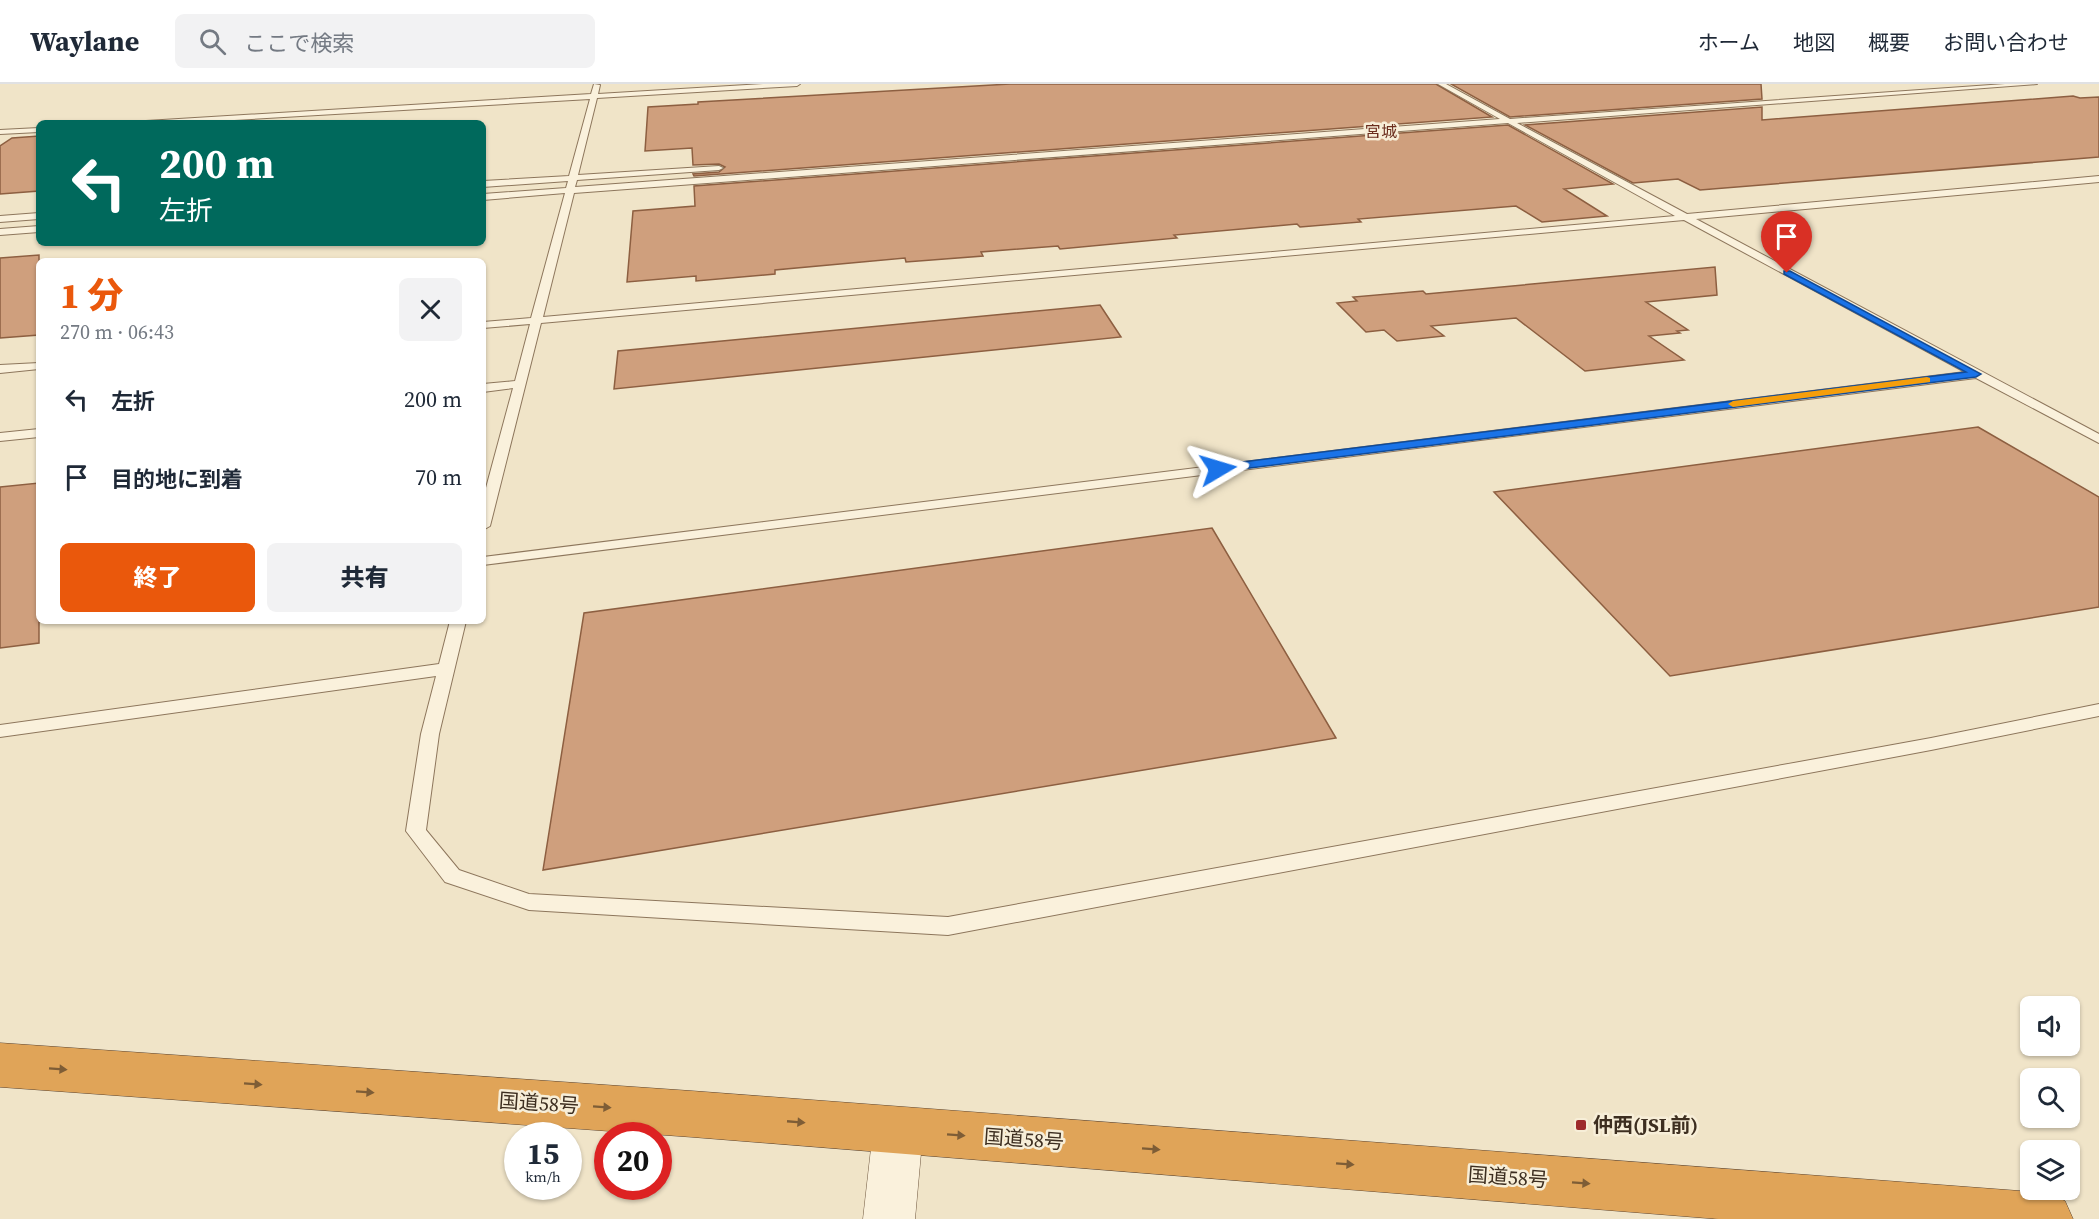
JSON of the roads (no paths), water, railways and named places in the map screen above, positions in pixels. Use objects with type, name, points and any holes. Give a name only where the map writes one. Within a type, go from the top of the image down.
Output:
[{"type":"highway","name":"国道58号","points":[[0,1065],[692,1114],[2047,1219]]},
{"type":"street","points":[[889,1219],[898,1131]]},
{"type":"lane","points":[[486,514],[597,84]]},
{"type":"lane","points":[[196,120],[797,84]]},
{"type":"lane","points":[[1441,84],[2099,439]]},
{"type":"lane","points":[[486,197],[1013,156],[2034,84]]},
{"type":"lane","points":[[985,149],[1755,94]]},
{"type":"lane","points":[[0,132],[36,130]]},
{"type":"lane","points":[[486,184],[725,167]]},
{"type":"lane","points":[[486,325],[1194,263],[2099,179]]},
{"type":"lane","points":[[0,219],[36,216]]},
{"type":"lane","points":[[0,232],[36,230]]},
{"type":"lane","points":[[0,369],[36,366]]},
{"type":"lane","points":[[486,561],[1976,374]]},
{"type":"lane","points":[[486,388],[520,384]]},
{"type":"lane","points":[[0,437],[36,433]]},
{"type":"lane","points":[[457,624],[430,734],[416,831],[453,876],[529,902],[948,926],[1931,744],[2099,710]]},
{"type":"lane","points":[[0,731],[446,669]]},
{"type":"place","name":"仲西(JSL前)","points":[[1581,1125]]},
{"type":"district","name":"宮城","points":[[1381,131]]}]
